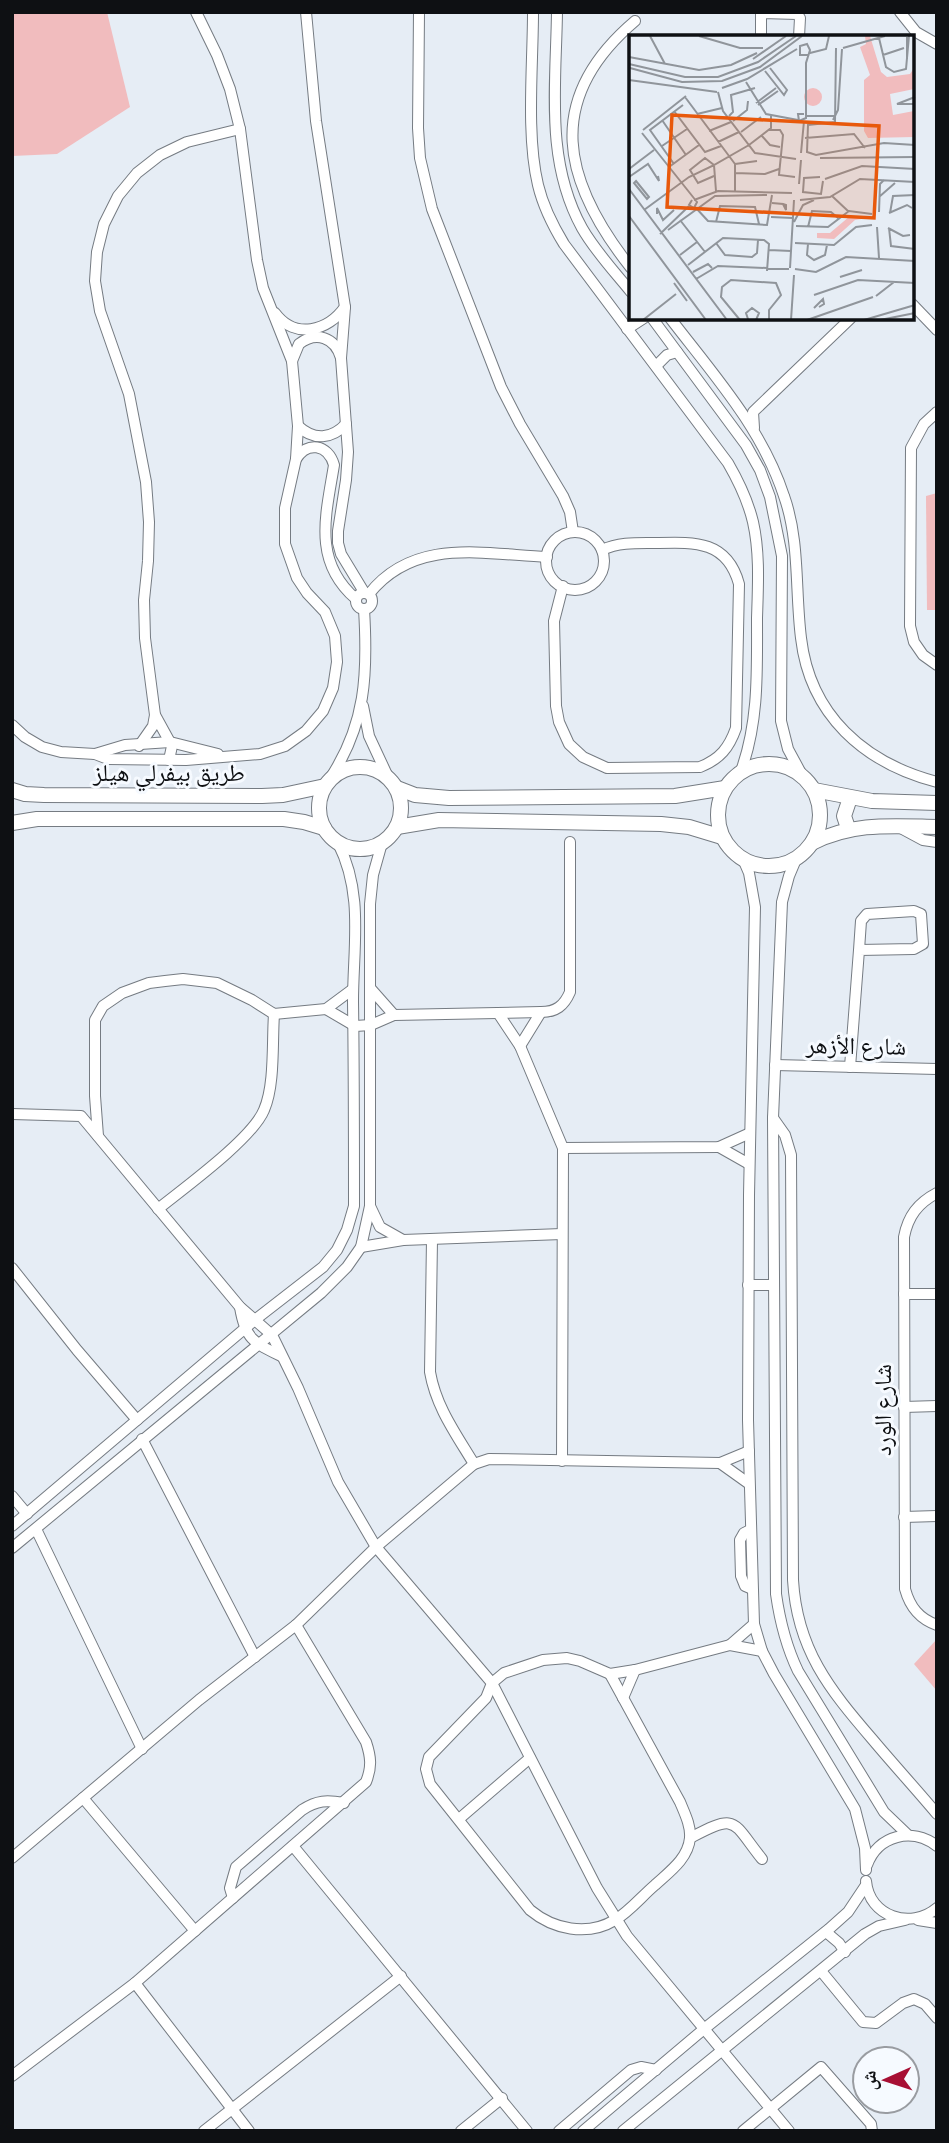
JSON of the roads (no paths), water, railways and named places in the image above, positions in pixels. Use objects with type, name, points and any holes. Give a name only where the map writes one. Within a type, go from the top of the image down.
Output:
[{"type":"street","points":[[12,725],[42,747],[61,752],[95,754],[108,759],[210,759],[260,754],[285,746],[306,731],[323,711],[333,688],[338,662],[335,636],[325,612],[297,578],[285,544],[285,508],[296,459],[298,426],[292,361],[263,288],[240,129],[230,89],[196,12]]},
{"type":"street","points":[[12,1525],[256,1319],[323,1267],[337,1250],[347,1230],[354,1206],[355,894],[346,860],[338,843],[324,828],[318,807],[327,783],[344,757],[362,705],[366,673],[364,609],[372,603],[363,595],[338,543],[346,480],[346,424],[341,358],[345,307],[316,121],[306,12]]},
{"type":"street","points":[[419,12],[418,128],[420,158],[432,209],[501,387],[524,432],[563,496],[570,512],[573,532]]},
{"type":"street","points":[[533,12],[532,147],[538,188],[553,226],[728,463],[738,481],[752,519],[758,560],[756,696],[750,747],[741,771],[725,788],[718,812],[722,836],[731,849],[743,859],[765,866],[787,863],[812,843],[848,828],[937,827]]},
{"type":"street","points":[[900,12],[908,23],[932,41]]},
{"type":"street","points":[[761,35],[761,13],[797,15],[800,18],[799,35]]},
{"type":"street","points":[[558,15],[554,132],[558,164],[574,213],[594,247],[629,290]]},
{"type":"street","points":[[629,265],[595,217],[582,189],[573,162],[572,139],[580,94],[590,73],[602,53],[635,21]]},
{"type":"street","points":[[908,23],[908,35]]},
{"type":"street","points":[[914,44],[932,41]]},
{"type":"street","points":[[169,760],[172,751],[170,742],[155,715],[145,638],[144,600],[149,522],[146,482],[129,394],[100,311],[95,281],[97,252],[104,224],[118,196],[137,173],[160,155],[187,142],[240,129]]},
{"type":"street","points":[[567,195],[582,189]]},
{"type":"street","points":[[914,306],[937,330]]},
{"type":"street","points":[[292,361],[299,344],[337,318],[345,307]]},
{"type":"street","points":[[271,309],[288,325],[315,333],[332,342],[341,358]]},
{"type":"street","points":[[627,329],[641,320]]},
{"type":"street","points":[[653,320],[746,445],[760,470],[770,498],[782,556],[781,721],[788,749],[802,775],[814,790],[820,807],[819,826],[812,843]]},
{"type":"street","points":[[672,320],[739,407],[767,453],[785,498],[793,535],[805,662],[813,685],[825,706],[839,726],[873,756],[893,768],[937,782]]},
{"type":"street","points":[[746,445],[754,432],[753,412],[849,320]]},
{"type":"street","points":[[656,366],[663,358],[677,352]]},
{"type":"street","points":[[720,411],[727,407],[739,407],[753,412]]},
{"type":"street","points":[[937,412],[924,424],[911,448],[909,610],[914,642],[923,655],[937,666]]},
{"type":"street","points":[[296,459],[301,452],[339,431],[346,424]]},
{"type":"street","points":[[298,426],[331,456],[334,465],[324,530],[328,559],[342,587],[363,595]]},
{"type":"street","points":[[573,532],[588,534],[602,550],[603,567],[596,581],[580,589],[563,586],[550,574],[547,557],[553,542],[559,537],[573,532]]},
{"type":"street","points":[[563,586],[554,621],[556,709],[563,735],[576,751],[590,762],[607,768],[700,767],[713,762],[724,753],[736,728],[739,584],[732,567],[716,550],[694,542],[625,543],[602,550]]},
{"type":"street","points":[[363,595],[394,570],[432,554],[547,557]]},
{"type":"street","points":[[783,586],[797,586]]},
{"type":"street","points":[[338,843],[360,850],[382,843],[397,827],[401,814],[401,801],[369,736],[362,705]]},
{"type":"street","points":[[140,743],[148,735],[155,715]]},
{"type":"street","points":[[95,754],[140,743],[170,742],[212,753],[234,755]]},
{"type":"street","points":[[140,743],[142,759]]},
{"type":"street","points":[[741,771],[766,763],[791,768],[802,775]]},
{"type":"street","points":[[327,783],[339,772],[352,767],[366,767],[379,771],[393,783],[427,797],[675,796],[725,788]]},
{"type":"street","name":"طريق بيفرلي هيلز","points":[[12,790],[44,795],[262,796],[304,792],[327,783]]},
{"type":"street","points":[[814,790],[850,798],[937,803]]},
{"type":"street","points":[[848,828],[844,816],[850,798]]},
{"type":"street","name":"طريق بيفرلي هيلز","points":[[12,823],[37,818],[284,819],[324,828]]},
{"type":"street","points":[[397,827],[446,820],[660,824],[689,827],[722,836]]},
{"type":"street","points":[[897,826],[923,840],[937,842]]},
{"type":"street","points":[[326,1009],[355,1026],[371,1025],[394,1016],[541,1012],[559,1008],[570,992],[570,842]]},
{"type":"street","points":[[12,1548],[321,1293],[347,1267],[361,1247],[370,1206],[371,891],[382,843]]},
{"type":"street","points":[[797,857],[783,897],[773,1118],[776,1594],[779,1621],[798,1671],[884,1812],[908,1835]]},
{"type":"street","points":[[743,859],[749,873],[755,907],[748,1285],[748,1483],[754,1624],[762,1651],[855,1809],[865,1847],[866,1885],[871,1899],[880,1910],[892,1917],[937,1923]]},
{"type":"street","points":[[850,1067],[861,921],[867,914],[914,911],[921,914],[923,944],[918,949],[859,950]]},
{"type":"street","points":[[98,1136],[94,1096],[95,1020],[103,1006],[122,993],[149,983],[183,979],[217,983],[253,1000],[274,1014],[326,1009],[353,989]]},
{"type":"street","points":[[371,989],[394,1016]]},
{"type":"street","points":[[520,1046],[541,1012]]},
{"type":"street","points":[[498,1013],[520,1046],[563,1148],[562,1461]]},
{"type":"street","points":[[158,1209],[216,1162],[259,1119],[269,1091],[274,1014]]},
{"type":"street","name":"شارع الأزهر","points":[[775,1065],[937,1069]]},
{"type":"street","points":[[81,1116],[94,1096]]},
{"type":"street","points":[[12,1114],[81,1116],[240,1307],[272,1335],[338,1482],[376,1547],[492,1683],[616,1920],[640,1954],[789,2131]]},
{"type":"street","points":[[773,1118],[786,1135],[792,1156],[793,1580],[800,1626],[809,1652],[838,1700],[937,1814]]},
{"type":"street","points":[[563,1148],[719,1147],[750,1133]]},
{"type":"street","points":[[719,1147],[749,1164]]},
{"type":"street","name":"شارع الورد","points":[[937,1193],[916,1208],[905,1228],[904,1294],[905,1589],[908,1600],[923,1619],[937,1625]]},
{"type":"street","points":[[354,1206],[370,1206]]},
{"type":"street","points":[[370,1206],[380,1227],[403,1240]]},
{"type":"street","points":[[361,1247],[403,1240],[562,1234]]},
{"type":"street","points":[[432,1240],[429,1372],[440,1408],[474,1464]]},
{"type":"street","points":[[12,1268],[137,1420]]},
{"type":"street","points":[[748,1285],[774,1285]]},
{"type":"street","points":[[904,1294],[937,1294]]},
{"type":"street","points":[[240,1307],[245,1330],[258,1345],[281,1356]]},
{"type":"street","points":[[904,1407],[937,1406]]},
{"type":"street","points":[[142,1439],[255,1657]]},
{"type":"street","points":[[12,1858],[199,1700],[296,1625],[376,1547],[474,1464],[489,1460],[720,1463],[748,1451]]},
{"type":"street","points":[[720,1463],[748,1483]]},
{"type":"street","points":[[80,1470],[88,1484]]},
{"type":"street","points":[[12,1496],[27,1514]]},
{"type":"street","points":[[904,1517],[937,1516]]},
{"type":"street","points":[[36,1529],[142,1749]]},
{"type":"street","points":[[730,1646],[754,1624]]},
{"type":"street","points":[[12,2076],[135,1983],[366,1782],[371,1758],[366,1742],[296,1625]]},
{"type":"street","points":[[610,1674],[680,1802],[687,1819],[690,1838],[686,1852],[675,1866],[616,1920],[581,1928],[555,1926],[544,1922],[530,1910],[430,1784],[426,1764],[429,1757],[486,1698],[492,1683],[505,1673],[522,1666],[555,1658],[580,1661],[610,1674],[635,1671],[730,1646],[762,1651]]},
{"type":"street","points":[[623,1698],[635,1671]]},
{"type":"street","points":[[459,1819],[530,1758]]},
{"type":"street","points":[[83,1798],[195,1931]]},
{"type":"street","points":[[233,1898],[230,1888],[236,1867],[302,1810],[313,1803],[326,1800],[344,1803]]},
{"type":"street","points":[[690,1838],[718,1823],[728,1822],[735,1826],[762,1859]]},
{"type":"street","points":[[866,1870],[870,1858],[886,1841],[908,1835],[927,1839],[937,1846]]},
{"type":"street","points":[[293,1846],[527,2131]]},
{"type":"street","points":[[589,2128],[704,2029],[826,1932],[848,1912],[866,1885]]},
{"type":"street","points":[[623,2131],[879,1926],[910,1920],[929,1914],[937,1908]]},
{"type":"street","points":[[826,1932],[839,1942],[845,1952]]},
{"type":"street","points":[[821,1971],[863,2022],[876,2023],[903,2003],[914,1999],[925,2004],[937,2018]]},
{"type":"street","points":[[204,2131],[401,1976]]},
{"type":"street","points":[[135,1983],[248,2131]]},
{"type":"street","points":[[559,2131],[631,2070],[641,2067],[656,2070]]},
{"type":"street","points":[[743,2131],[821,2067],[871,2124],[872,2131]]},
{"type":"street","points":[[461,2131],[502,2098]]}]
